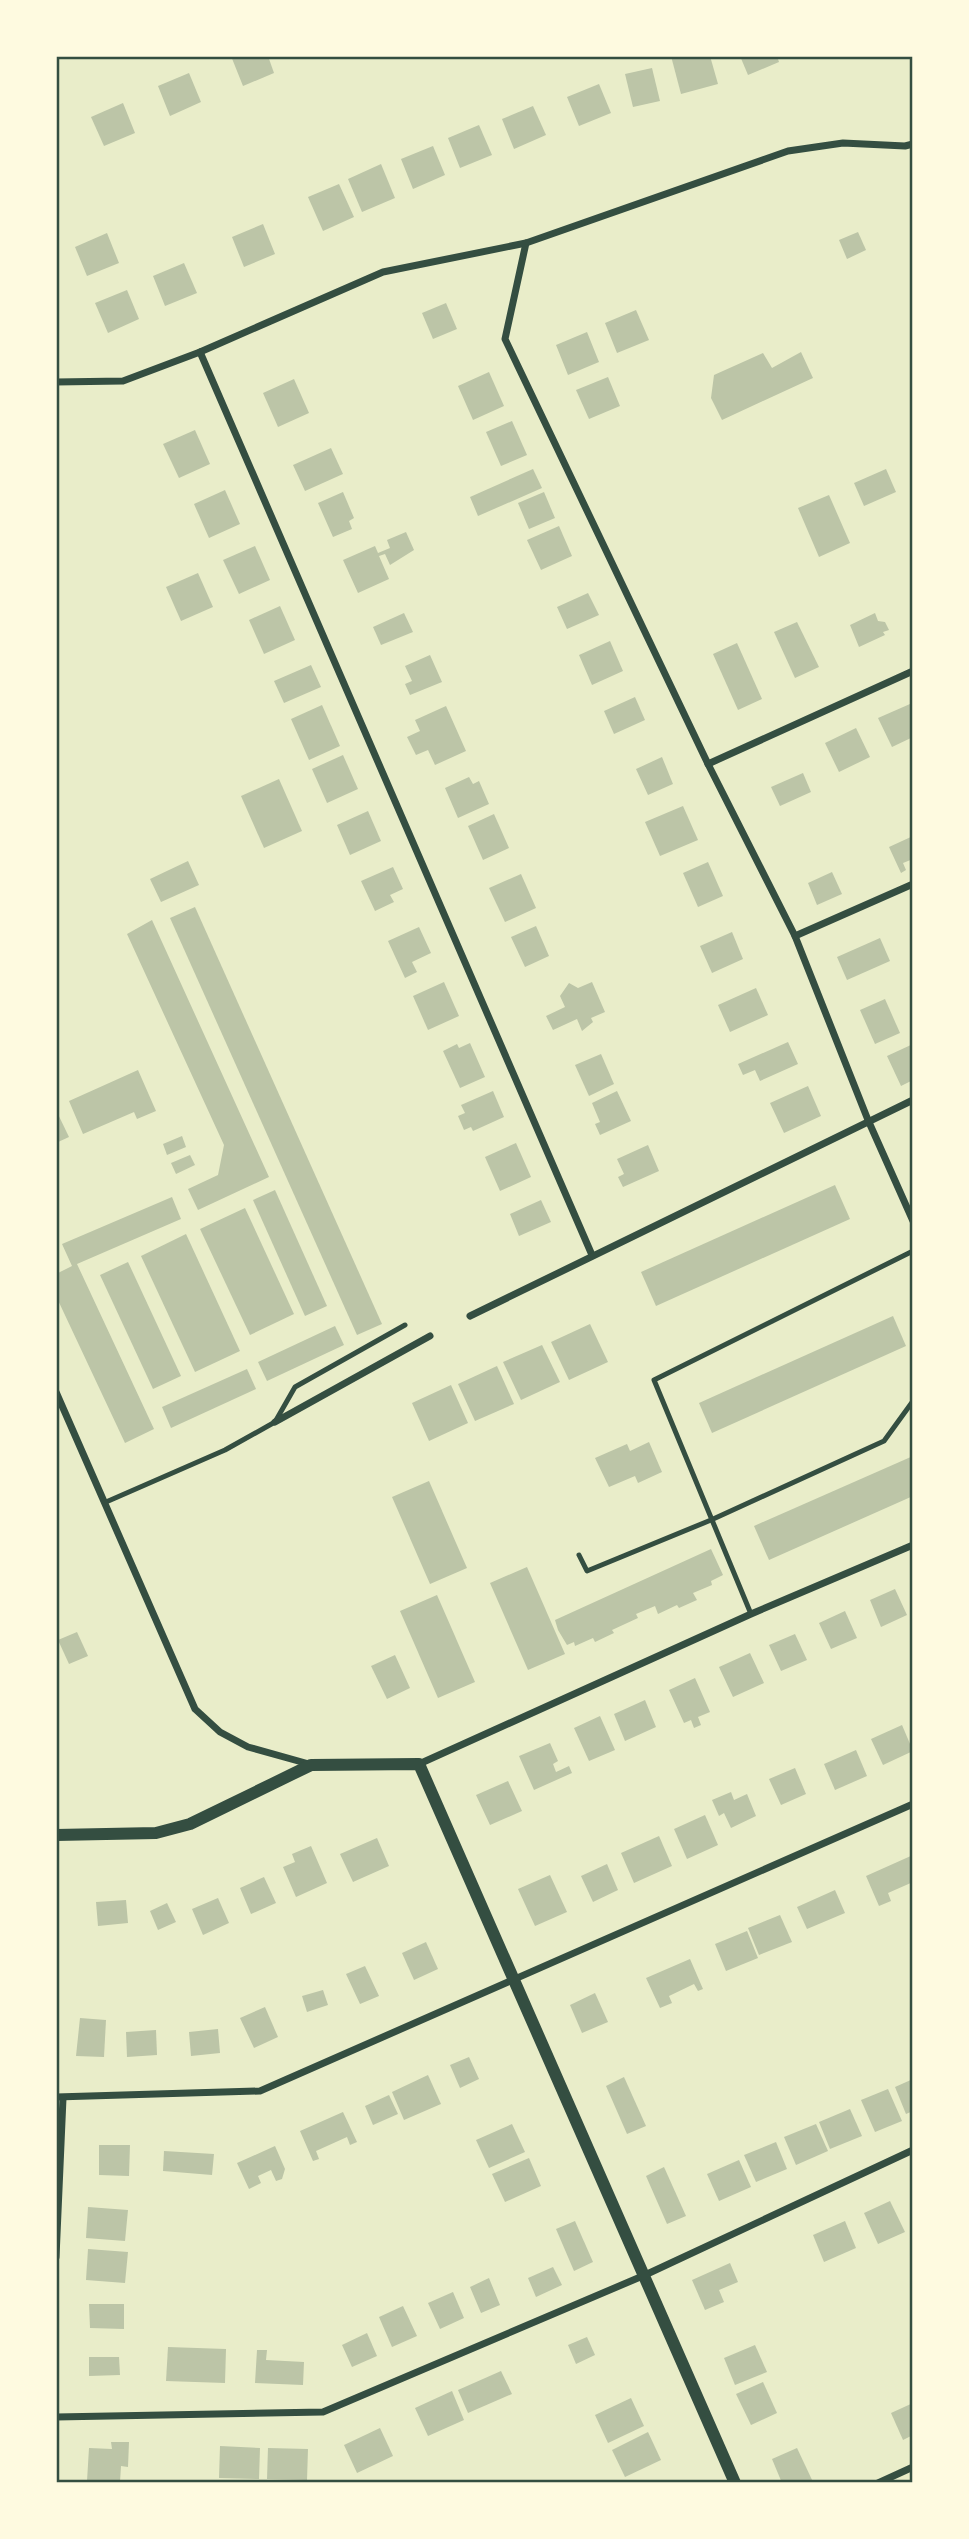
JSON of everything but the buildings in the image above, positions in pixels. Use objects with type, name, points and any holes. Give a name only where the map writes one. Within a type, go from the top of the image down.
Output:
[{"type":"street","points":[[56,382],[123,381],[200,352],[383,272],[526,243],[789,151],[843,143],[905,146],[913,144]]},
{"type":"street","points":[[526,243],[505,339],[708,764],[795,936],[869,1121],[913,1221]]},
{"type":"street","points":[[200,352],[592,1255]]},
{"type":"street","points":[[708,764],[913,671]]},
{"type":"street","points":[[795,936],[913,884]]},
{"type":"street","points":[[470,1316],[913,1100]]},
{"type":"street","points":[[275,1423],[430,1336]]},
{"type":"street","points":[[56,1392],[195,1709],[220,1732],[248,1746],[311,1765],[419,1764],[751,1614],[913,1545]]},
{"type":"street","points":[[419,1764],[735,2483]]},
{"type":"street","points":[[56,1835],[156,1833],[190,1824],[311,1765]]},
{"type":"street","points":[[56,2257],[60,2098],[260,2091],[913,1804]]},
{"type":"street","points":[[56,2417],[323,2412],[645,2275],[913,2150]]},
{"type":"street","points":[[878,2483],[913,2467]]},
{"type":"lane","points":[[751,1614],[654,1380],[913,1251]]},
{"type":"lane","points":[[106,1502],[225,1450],[275,1423],[295,1388],[405,1325]]},
{"type":"lane","points":[[579,1555],[587,1571],[711,1520],[884,1441],[913,1401]]}]
